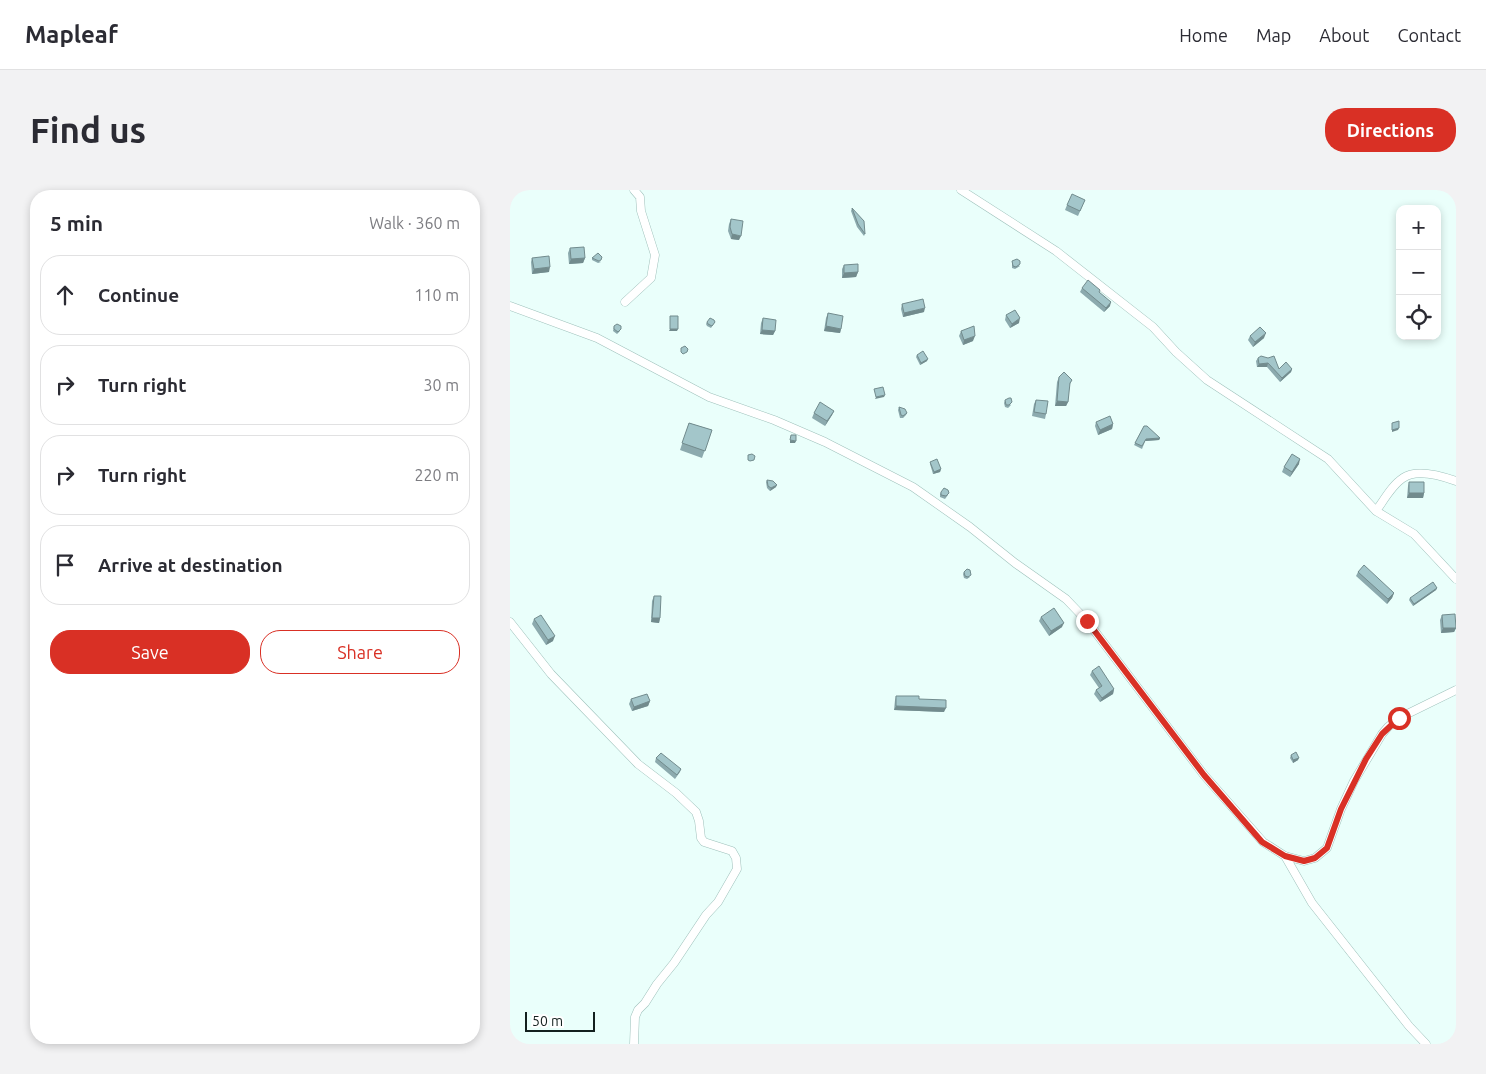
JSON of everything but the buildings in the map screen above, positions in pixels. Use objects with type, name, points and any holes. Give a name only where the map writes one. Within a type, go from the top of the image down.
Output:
[{"type":"street","points":[[625,302],[651,278],[655,255],[641,211],[640,197],[634,190]]},
{"type":"street","points":[[961,190],[1056,251],[1095,280],[1153,327],[1176,352],[1208,380],[1328,459],[1376,511],[1414,534],[1456,579]]},
{"type":"street","points":[[510,306],[597,338],[709,397],[774,420],[825,442],[913,487],[970,527],[1015,563],[1066,599],[1087,621],[1204,775],[1262,842],[1285,856],[1304,861],[1315,858],[1327,848],[1341,809],[1354,781],[1382,734],[1399,718],[1456,690]]},
{"type":"street","points":[[1376,511],[1402,478],[1410,474],[1435,475],[1456,481]]},
{"type":"street","points":[[510,622],[551,674],[638,764],[689,804],[696,812],[701,838],[704,842],[732,851],[736,858],[737,870],[718,902],[706,915],[674,963],[656,984],[634,1017],[634,1044]]},
{"type":"street","points":[[1285,856],[1312,903],[1409,1026],[1426,1044]]},
{"type":"route","points":[[1087,621],[1204,775],[1262,842],[1285,856],[1304,861],[1315,858],[1327,848],[1341,809],[1366,759],[1382,734],[1399,718]]}]
